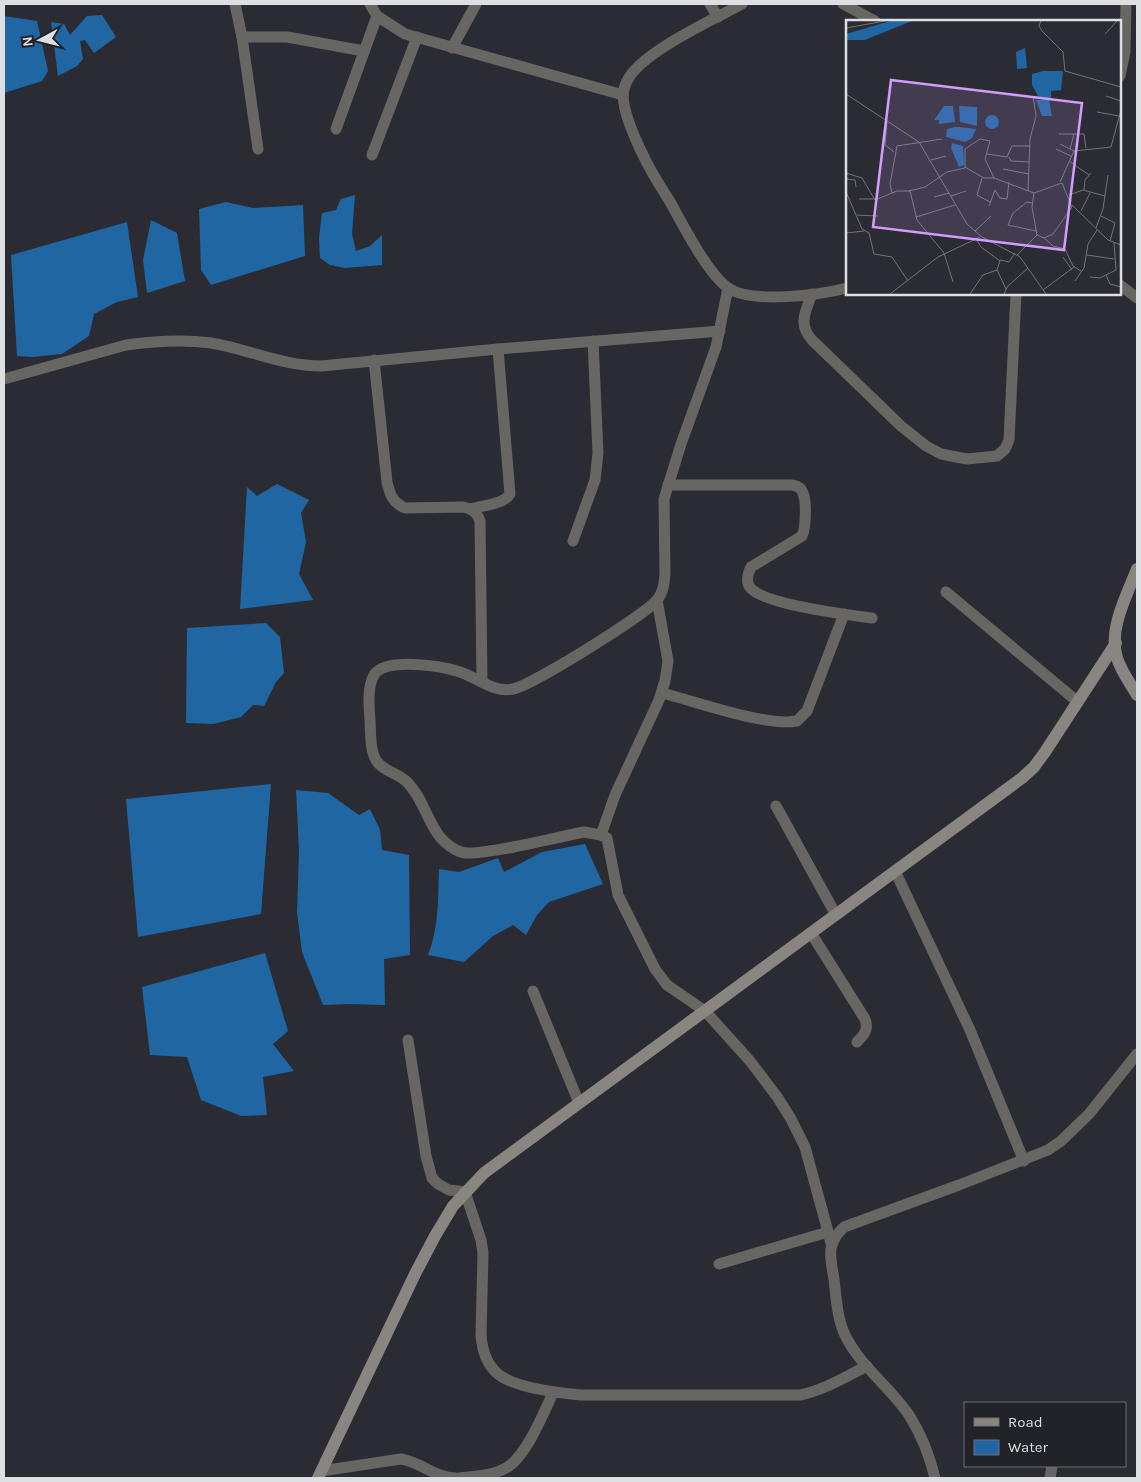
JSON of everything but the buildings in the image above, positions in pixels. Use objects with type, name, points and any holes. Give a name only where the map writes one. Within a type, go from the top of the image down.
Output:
[{"type":"street","points":[[235,4],[242,37],[258,149]]},
{"type":"street","points":[[370,4],[377,16],[405,34],[623,95]]},
{"type":"street","points":[[452,48],[476,4]]},
{"type":"street","points":[[710,4],[718,17]]},
{"type":"street","points":[[742,4],[658,50],[639,65],[627,81],[623,95],[627,112],[644,158],[700,254],[716,276],[728,288],[748,296],[784,297],[846,288]]},
{"type":"street","points":[[843,4],[873,20]]},
{"type":"street","points":[[1121,71],[1125,52],[1126,4]]},
{"type":"street","points":[[336,129],[377,16]]},
{"type":"street","points":[[242,37],[287,37],[364,51]]},
{"type":"street","points":[[372,156],[417,37]]},
{"type":"street","points":[[1121,286],[1137,298]]},
{"type":"street","points":[[728,288],[720,331],[712,359],[681,444],[664,499],[665,575],[664,586],[657,600],[627,623],[526,685],[511,690],[501,690],[451,669],[426,665],[396,665],[378,670],[370,684],[374,757],[378,763],[407,782],[422,803],[441,839],[462,852],[483,852],[584,832],[607,838],[613,875],[622,906],[655,969],[667,985],[706,1011],[750,1061],[778,1098],[806,1147],[830,1237],[830,1255],[843,1328],[853,1347],[867,1366],[914,1423],[935,1478]]},
{"type":"street","points":[[812,294],[804,315],[803,325],[806,333],[812,340],[901,426],[921,442],[941,454],[967,459],[997,456],[1005,449],[1009,440],[1016,295]]},
{"type":"street","points":[[4,379],[126,345],[161,342],[210,343],[303,366],[321,366],[720,331]]},
{"type":"street","points":[[574,541],[595,480],[598,453],[593,341]]},
{"type":"street","points":[[374,360],[386,482],[392,498],[398,505],[405,508],[471,508],[502,501],[510,494],[498,349]]},
{"type":"street","points":[[668,485],[792,485],[800,488],[805,498],[805,523],[802,536],[751,567],[748,573],[748,585],[752,589],[775,600],[802,607],[872,618]]},
{"type":"street","points":[[471,508],[478,514],[480,527],[482,682]]},
{"type":"street","points":[[1136,690],[1117,657],[1116,643],[1119,617],[1137,569]]},
{"type":"street","points":[[946,592],[1078,702]]},
{"type":"street","points":[[601,835],[615,795],[666,681],[668,661],[657,600]]},
{"type":"street","points":[[662,693],[743,715],[783,722],[797,721],[807,711],[844,614]]},
{"type":"street","points":[[320,1475],[415,1274],[435,1236],[465,1192],[484,1173],[1022,778],[1034,767],[1045,752],[1116,643]]},
{"type":"street","points":[[776,806],[836,915]]},
{"type":"street","points":[[896,872],[970,1030],[1024,1160]]},
{"type":"street","points":[[811,933],[865,1019],[867,1028],[865,1033],[856,1042]]},
{"type":"street","points":[[533,991],[580,1103]]},
{"type":"street","points":[[408,1040],[426,1156],[432,1178],[449,1190],[465,1192]]},
{"type":"street","points":[[719,1264],[830,1237],[844,1226],[1048,1150],[1071,1132],[1100,1102],[1137,1054]]},
{"type":"street","points":[[465,1192],[482,1247],[482,1348],[486,1360],[498,1374],[514,1382],[553,1393],[581,1395],[800,1395],[827,1386],[867,1366]]},
{"type":"street","points":[[460,1478],[489,1475],[515,1463],[525,1448],[553,1393]]},
{"type":"street","points":[[320,1475],[401,1459],[410,1460],[445,1478],[456,1478]]},
{"type":"water","points":[[102,15],[116,37],[94,53],[85,40],[80,41],[83,59],[77,66],[58,76],[51,22],[64,24],[70,35],[87,16]]},
{"type":"water","points":[[4,16],[37,21],[48,71],[42,81],[4,93]]},
{"type":"water","points":[[355,195],[352,234],[356,251],[370,246],[382,235],[382,265],[345,268],[330,265],[320,258],[319,238],[322,213],[336,210],[341,199]]},
{"type":"water","points":[[226,202],[253,208],[303,205],[305,256],[211,285],[201,270],[199,209]]},
{"type":"water","points":[[151,220],[177,233],[185,281],[147,293],[143,260]]},
{"type":"water","points":[[127,222],[138,297],[117,302],[94,314],[89,336],[62,354],[33,357],[17,356],[11,255]]},
{"type":"water","points":[[277,484],[309,500],[301,513],[306,542],[299,574],[313,600],[240,609],[247,487],[257,496]]},
{"type":"water","points":[[266,623],[280,637],[284,673],[276,682],[264,706],[253,705],[241,717],[213,724],[186,723],[187,628]]},
{"type":"water","points":[[271,784],[261,914],[138,937],[126,799]]},
{"type":"water","points":[[296,790],[328,793],[359,815],[370,809],[380,830],[382,850],[409,855],[410,955],[384,959],[385,1005],[323,1005],[302,952],[297,912],[299,851]]},
{"type":"water","points":[[585,844],[603,884],[549,902],[537,915],[526,935],[513,925],[493,936],[464,962],[428,955],[436,924],[439,869],[459,872],[498,858],[504,872],[542,852]]},
{"type":"water","points":[[265,953],[288,1031],[273,1044],[294,1071],[263,1077],[267,1115],[241,1116],[201,1100],[187,1057],[150,1055],[142,987]]}]
